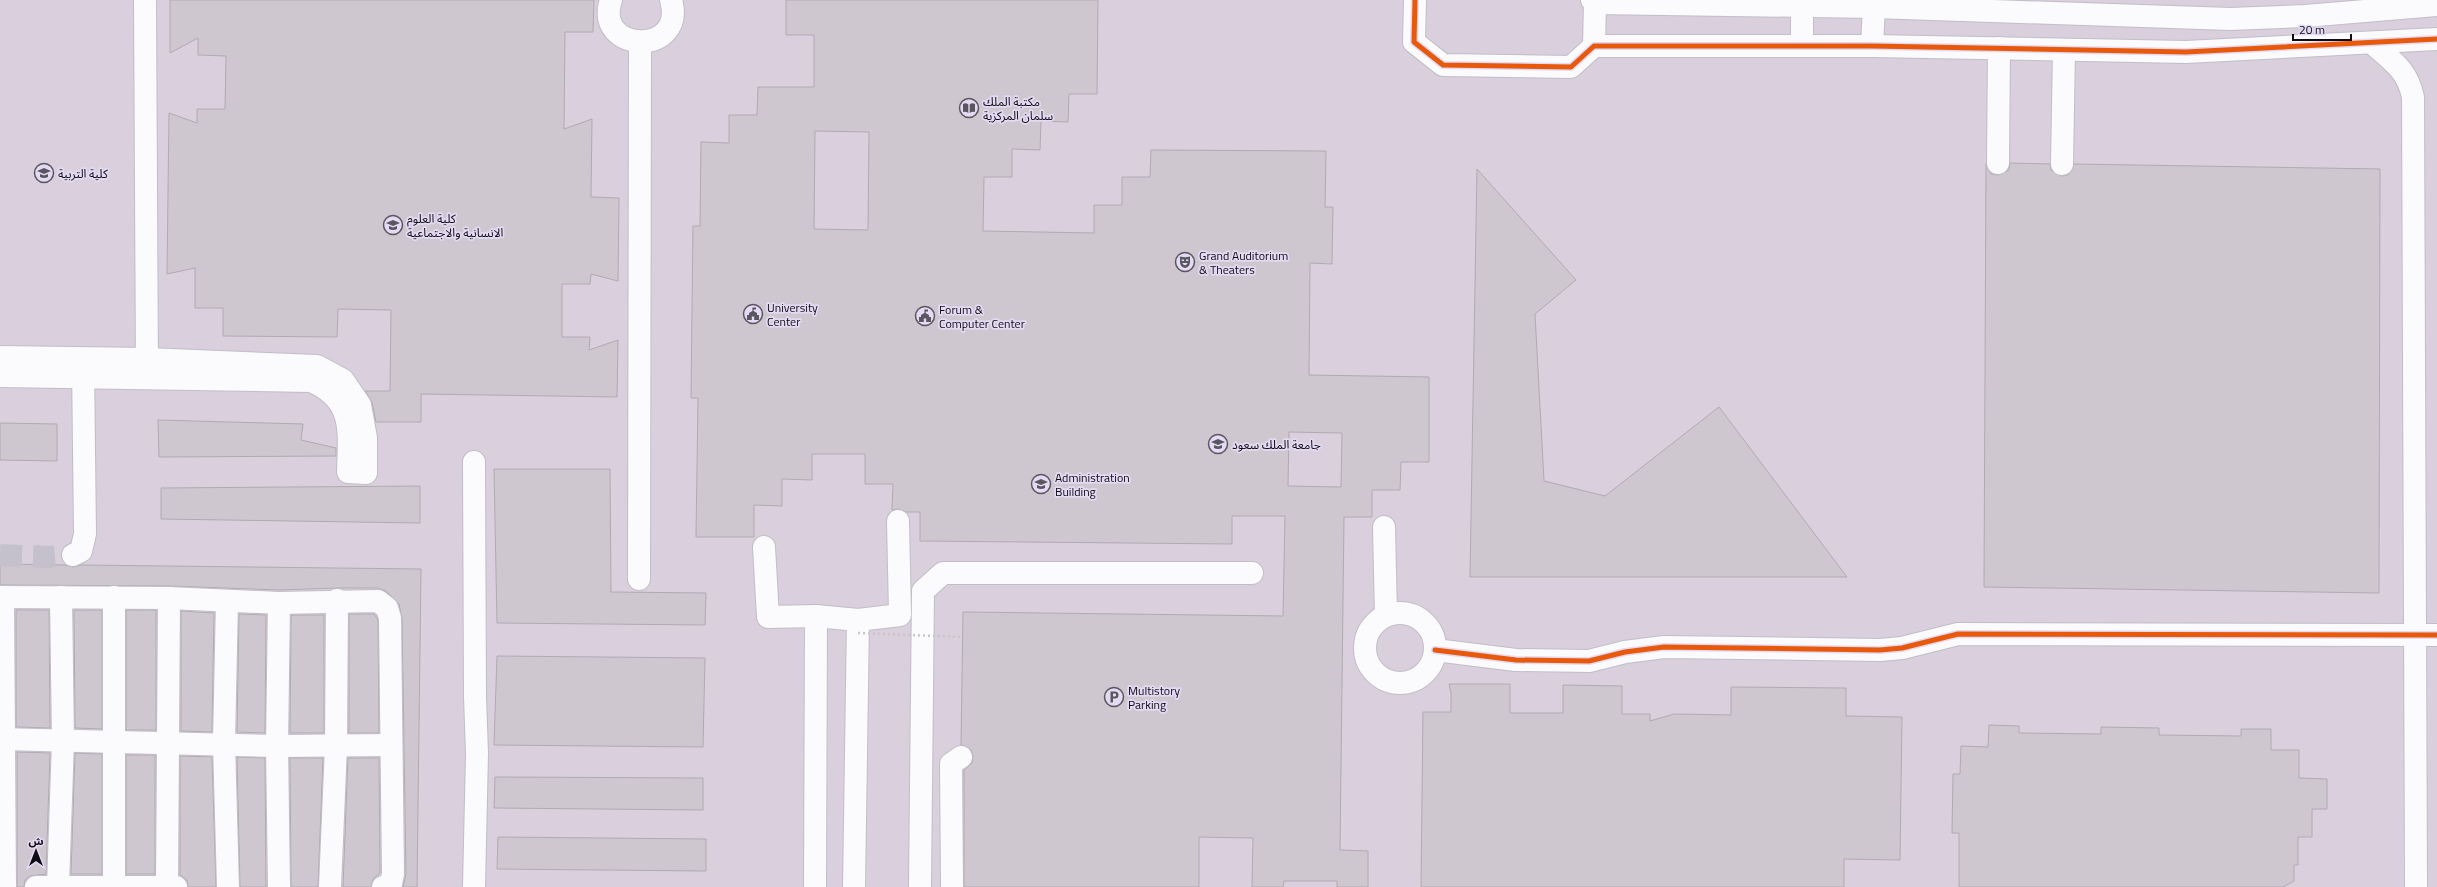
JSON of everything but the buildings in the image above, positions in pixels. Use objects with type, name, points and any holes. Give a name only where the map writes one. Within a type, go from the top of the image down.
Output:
[{"type":"street","points":[[145,0],[147,369]]},
{"type":"street","points":[[611,0],[609,15],[612,24],[626,39],[640,42],[656,39],[664,32],[670,23],[673,12],[671,0]]},
{"type":"street","points":[[1415,0],[1414,42],[1443,65],[1571,67],[1594,46],[1872,46],[2186,52],[2437,39]]},
{"type":"street","points":[[1594,46],[1594,1],[1802,7],[1874,7],[2230,19],[2305,16],[2437,5]]},
{"type":"street","points":[[1802,7],[1802,46]]},
{"type":"street","points":[[1872,46],[1874,7]]},
{"type":"street","points":[[639,579],[640,42]]},
{"type":"street","points":[[2372,43],[2403,69],[2410,82],[2414,97],[2416,887]]},
{"type":"street","points":[[1998,163],[1999,48]]},
{"type":"street","points":[[2062,164],[2064,50]]},
{"type":"street","points":[[0,357],[84,368]]},
{"type":"street","points":[[73,555],[80,551],[85,534],[84,368]]},
{"type":"street","points":[[0,376],[84,368],[147,369],[302,380],[320,385],[340,402],[347,419],[357,472]]},
{"type":"street","points":[[474,462],[476,578],[475,696],[477,754],[474,887]]},
{"type":"street","points":[[764,547],[768,617],[816,616],[858,627],[900,615],[898,521]]},
{"type":"street","points":[[1384,527],[1386,615]]},
{"type":"street","points":[[920,887],[923,591],[943,573],[1252,573]]},
{"type":"street","points":[[58,886],[63,741],[61,596]]},
{"type":"street","points":[[5,887],[1,597],[61,596],[168,598],[279,603],[337,600],[378,601],[387,608],[390,618],[393,874],[390,884],[383,887]]},
{"type":"street","points":[[114,597],[116,742],[114,886]]},
{"type":"street","points":[[167,887],[166,745],[168,598]]},
{"type":"street","points":[[330,887],[336,746],[337,600]]},
{"type":"street","points":[[227,601],[224,743],[228,887]]},
{"type":"street","points":[[279,603],[277,746],[279,887]]},
{"type":"street","points":[[1403,613],[1420,619],[1429,628],[1434,638],[1435,650],[1432,662],[1426,671],[1406,682],[1395,682],[1375,673],[1368,664],[1364,643],[1368,631],[1376,622],[1386,615],[1403,613]]},
{"type":"street","points":[[815,887],[816,616]]},
{"type":"street","points":[[854,887],[858,627]]},
{"type":"street","points":[[1435,650],[1516,660],[1589,661],[1625,652],[1664,647],[1880,650],[1902,648],[1958,634],[2437,635]]},
{"type":"street","points":[[2,738],[166,745],[224,743],[277,746],[391,745]]},
{"type":"street","points":[[952,887],[952,764],[961,756]]},
{"type":"street","points":[[36,887],[176,887]]},
{"type":"path","points":[[858,627],[962,637]]},
{"type":"shaded area","name":"جامعة الملك سعود","points":[[0,0],[2437,0],[2437,887],[0,887]]},
{"type":"tunnel","points":[[0,555],[49,557],[73,555]]},
{"type":"cycle path","points":[[1415,0],[1414,42],[1443,65],[1571,67],[1594,46],[1872,46],[2186,52],[2437,39]]},
{"type":"cycle path","points":[[1435,650],[1516,660],[1589,661],[1625,652],[1664,647],[1880,650],[1902,648],[1958,634],[2437,635]]},
{"type":"place","name":"مكتبة الملك سلمان المركزية","points":[[969,108]]},
{"type":"place","name":"كلية التربية","points":[[44,173]]},
{"type":"place","name":"كلية العلوم الانسانية والاجتماعية","points":[[393,225]]},
{"type":"place","name":"Grand Auditorium & Theaters","points":[[1185,262]]},
{"type":"place","name":"University Center","points":[[753,314]]},
{"type":"place","name":"Forum & Computer Center","points":[[925,316]]},
{"type":"place","name":"جامعة الملك سعود","points":[[1218,444]]},
{"type":"place","name":"Administration Building","points":[[1041,484]]},
{"type":"place","name":"Multistory Parking","points":[[1114,697]]}]
